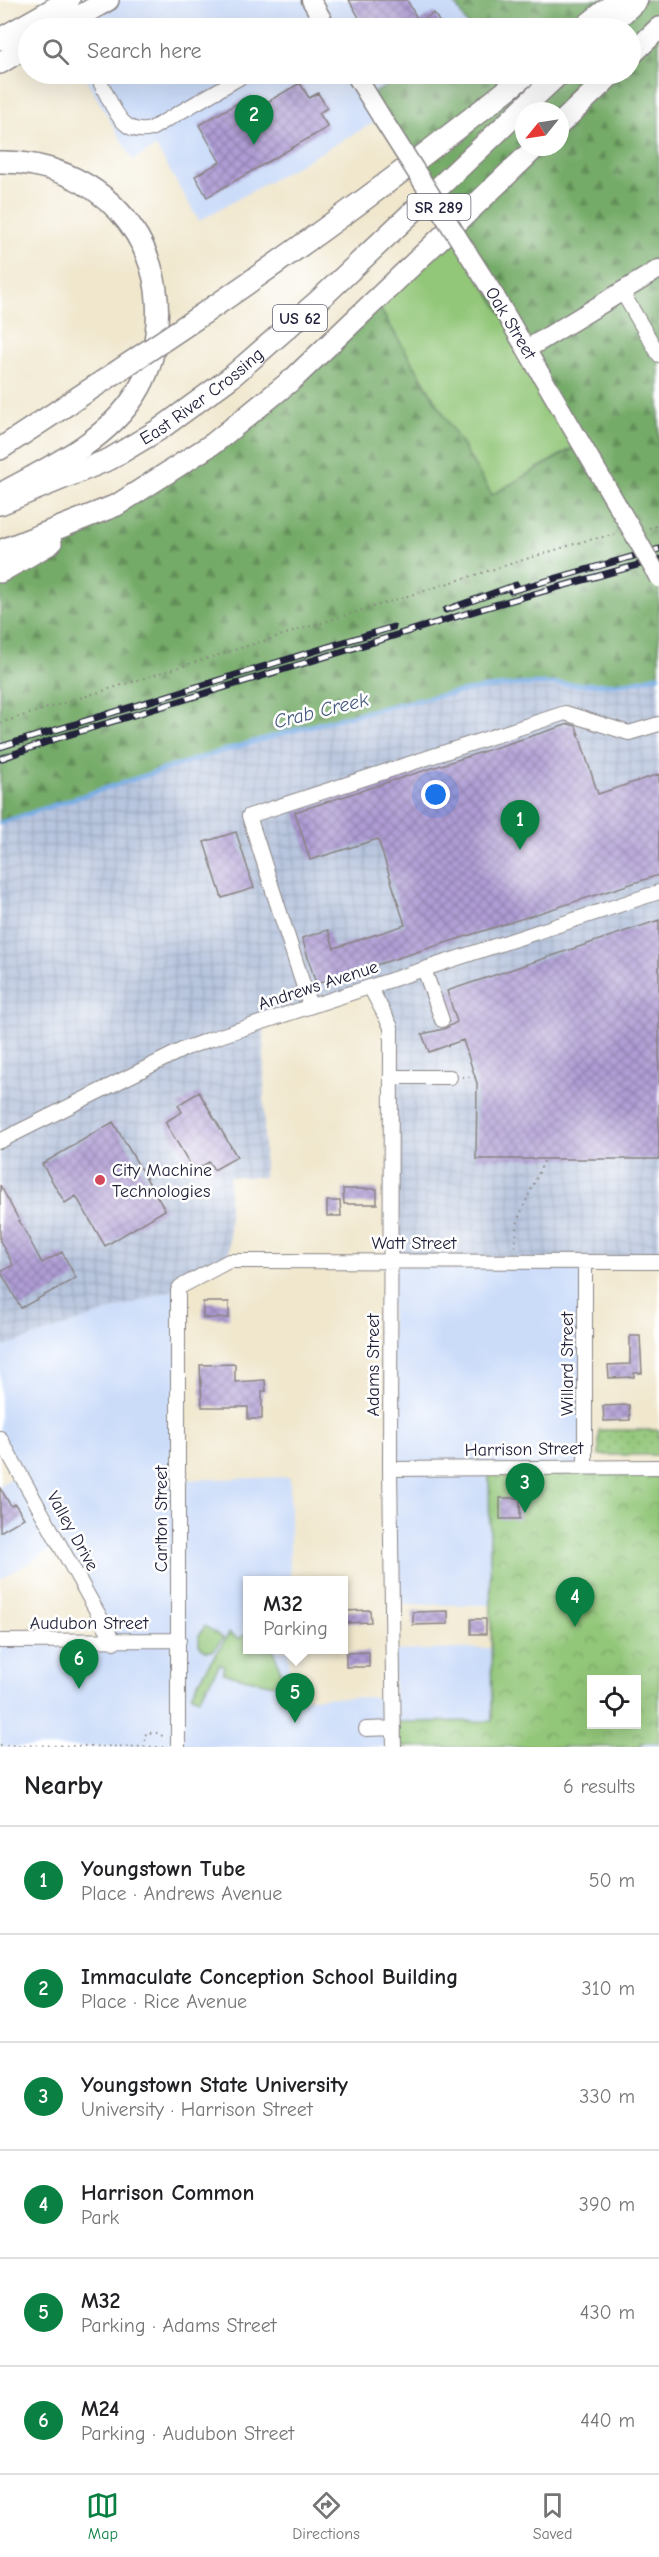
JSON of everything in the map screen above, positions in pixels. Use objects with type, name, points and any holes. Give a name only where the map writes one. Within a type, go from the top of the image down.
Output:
[{"type":"highway","points":[[37,18],[69,0]]},
{"type":"highway","points":[[76,18],[108,0]]},
{"type":"highway","points":[[596,18],[618,0]]},
{"type":"highway","points":[[618,18],[637,0]]},
{"type":"highway","points":[[641,45],[659,28]]},
{"type":"highway","points":[[0,39],[18,29]]},
{"type":"highway","points":[[0,63],[18,52]]},
{"type":"highway","points":[[0,449],[320,234],[436,147],[515,84]]},
{"type":"highway","name":"East River Crossing","points":[[0,504],[110,459],[160,429],[230,378],[318,301],[548,84]]},
{"type":"highway","points":[[569,115],[602,84]]},
{"type":"highway","name":"US 62","points":[[0,551],[117,505],[213,443],[260,407],[363,314],[527,156]]},
{"type":"highway","points":[[0,162],[36,165],[55,170],[80,181],[116,207],[138,236],[148,254],[158,304],[154,354],[136,394],[118,416],[98,436],[0,493]]},
{"type":"highway","points":[[0,572],[117,505]]},
{"type":"main road","points":[[310,0],[320,18]]},
{"type":"main road","name":"Oak Street","points":[[361,84],[527,349],[628,530],[659,578]]},
{"type":"main road","points":[[527,349],[659,268]]},
{"type":"street","points":[[101,84],[128,127],[139,132],[151,129],[229,84]]},
{"type":"street","points":[[621,290],[659,355]]},
{"type":"street","points":[[310,1006],[249,816],[565,713],[628,733],[659,724]]},
{"type":"street","name":"Andrews Avenue","points":[[0,1141],[184,1049],[659,892]]},
{"type":"street","points":[[424,969],[442,1020]]},
{"type":"street","name":"Adams Street","points":[[370,987],[391,1027],[390,1469],[394,1747]]},
{"type":"street","points":[[392,1077],[450,1077]]},
{"type":"street","name":"Watt Street","points":[[178,1291],[180,1287],[229,1261],[659,1262]]},
{"type":"street","name":"Willard Street","points":[[585,1262],[585,1466]]},
{"type":"street","name":"Carlton Street","points":[[172,1744],[179,1640],[178,1291]]},
{"type":"street","name":"Valley Drive","points":[[0,1438],[114,1642]]},
{"type":"street","name":"Harrison Street","points":[[390,1469],[659,1467]]},
{"type":"street","name":"Audubon Street","points":[[0,1641],[179,1640]]},
{"type":"street","points":[[366,1729],[394,1728]]},
{"type":"path","points":[[648,528],[659,525]]},
{"type":"path","points":[[0,723],[584,541],[628,530]]},
{"type":"path","points":[[515,1262],[518,1218],[545,1159]]},
{"type":"path","points":[[144,1747],[146,1733],[161,1734],[172,1744]]},
{"type":"path","points":[[0,1745],[166,1747]]},
{"type":"shaded area","points":[[69,0],[453,0],[463,18],[61,18]]},
{"type":"shaded area","points":[[89,84],[389,84],[369,96],[382,118],[199,221],[156,147],[133,160]]},
{"type":"shaded area","points":[[659,675],[659,1262],[391,1261],[391,1027],[370,987],[264,1022],[264,1177],[229,1177],[229,1261],[180,1287],[0,1348],[0,823],[148,774],[291,731],[453,693],[522,682],[602,686]]},
{"type":"shaded area","points":[[391,1261],[585,1262],[585,1465],[659,1467],[659,1747],[0,1747],[0,1641],[114,1642],[60,1545],[0,1579],[0,1485],[19,1473],[0,1438],[0,1348],[180,1287],[179,1480],[290,1477],[290,1576],[243,1576],[243,1654],[289,1654],[289,1698],[394,1697],[393,1651],[491,1648],[490,1605],[392,1604]]},
{"type":"green space","points":[[453,0],[659,0],[659,675],[620,683],[491,687],[395,705],[224,750],[0,823],[0,572],[160,479],[376,302],[492,495],[581,444],[369,96],[389,84],[641,84],[641,18],[463,18]]},
{"type":"green space","points":[[453,227],[581,443],[492,495],[376,302]]},
{"type":"green space","points":[[599,1430],[659,1430],[659,1455],[599,1455]]},
{"type":"green space","points":[[489,1467],[659,1467],[659,1743],[641,1743],[641,1747],[394,1747],[394,1722],[492,1721]]},
{"type":"green space","points":[[205,1626],[223,1638],[213,1651],[205,1651],[199,1645],[199,1635]]},
{"type":"green space","points":[[229,1633],[239,1639],[243,1636],[243,1654],[275,1654],[282,1676],[273,1685],[223,1673],[224,1666],[220,1664],[199,1699],[191,1694]]},
{"type":"building","points":[[349,0],[407,0],[417,18],[359,18]]},
{"type":"building","points":[[434,13],[437,18],[426,18]]},
{"type":"building","points":[[301,84],[309,98],[318,93],[327,108],[319,113],[328,127],[207,197],[195,176],[220,162],[199,125],[250,96],[257,108]]},
{"type":"building","points":[[569,724],[576,726],[598,794],[659,774],[659,875],[316,984],[302,938],[328,930],[334,948],[405,925],[378,839],[310,860],[295,812]]},
{"type":"building","points":[[236,832],[254,888],[222,898],[204,842]]},
{"type":"building","points":[[659,920],[659,1159],[476,1159],[477,1083],[463,1040],[429,1052],[422,1034],[444,1029],[457,1022],[447,991]]},
{"type":"building","points":[[199,1092],[237,1157],[214,1170],[209,1162],[194,1171],[165,1122],[182,1112],[178,1105]]},
{"type":"building","name":"City Machine Technologies","points":[[113,1122],[165,1210],[105,1246],[76,1196],[65,1203],[42,1164]]},
{"type":"building","points":[[0,1185],[42,1263],[62,1252],[76,1278],[21,1308],[1,1272],[13,1265],[0,1241]]},
{"type":"building","points":[[343,1189],[377,1189],[377,1204],[344,1204]]},
{"type":"building","points":[[327,1201],[340,1201],[341,1216],[327,1216]]},
{"type":"building","points":[[203,1302],[229,1302],[229,1318],[203,1318]]},
{"type":"building","points":[[630,1336],[640,1336],[642,1373],[634,1373],[634,1377],[609,1378],[608,1365],[630,1364]]},
{"type":"building","points":[[235,1364],[235,1382],[265,1380],[266,1391],[262,1391],[262,1419],[248,1419],[248,1407],[202,1407],[200,1365]]},
{"type":"building","points":[[629,1405],[630,1420],[604,1421],[603,1406]]},
{"type":"building","points":[[0,1488],[11,1506],[15,1504],[24,1518],[0,1532]]},
{"type":"building","points":[[500,1498],[520,1498],[520,1519],[500,1519]]},
{"type":"building","points":[[370,1610],[371,1622],[348,1623],[348,1611]]},
{"type":"building","points":[[448,1611],[448,1624],[413,1625],[413,1612]]},
{"type":"building","points":[[471,1619],[486,1619],[486,1634],[471,1634]]},
{"type":"building","points":[[369,1652],[369,1667],[346,1667],[346,1654]]},
{"type":"waterway","name":"Crab Creek","points":[[0,823],[224,750],[395,705],[491,687],[620,683],[659,675]]},
{"type":"railway","points":[[511,591],[659,549]]},
{"type":"railway","points":[[0,759],[55,739],[498,604],[659,559]]},
{"type":"railway","points":[[446,610],[516,585]]},
{"type":"railway","points":[[0,747],[393,627]]},
{"type":"place","name":"Immaculate Conception School Building","points":[[254,145]]},
{"type":"place","name":"Youngstown Tube","points":[[520,850]]},
{"type":"place","name":"City Machine Technologies","points":[[100,1180]]},
{"type":"place","name":"Youngstown State University","points":[[525,1513]]},
{"type":"place","name":"Harrison Common","points":[[575,1627]]},
{"type":"place","name":"M24","points":[[79,1689]]},
{"type":"place","name":"M32","points":[[295,1723]]}]
